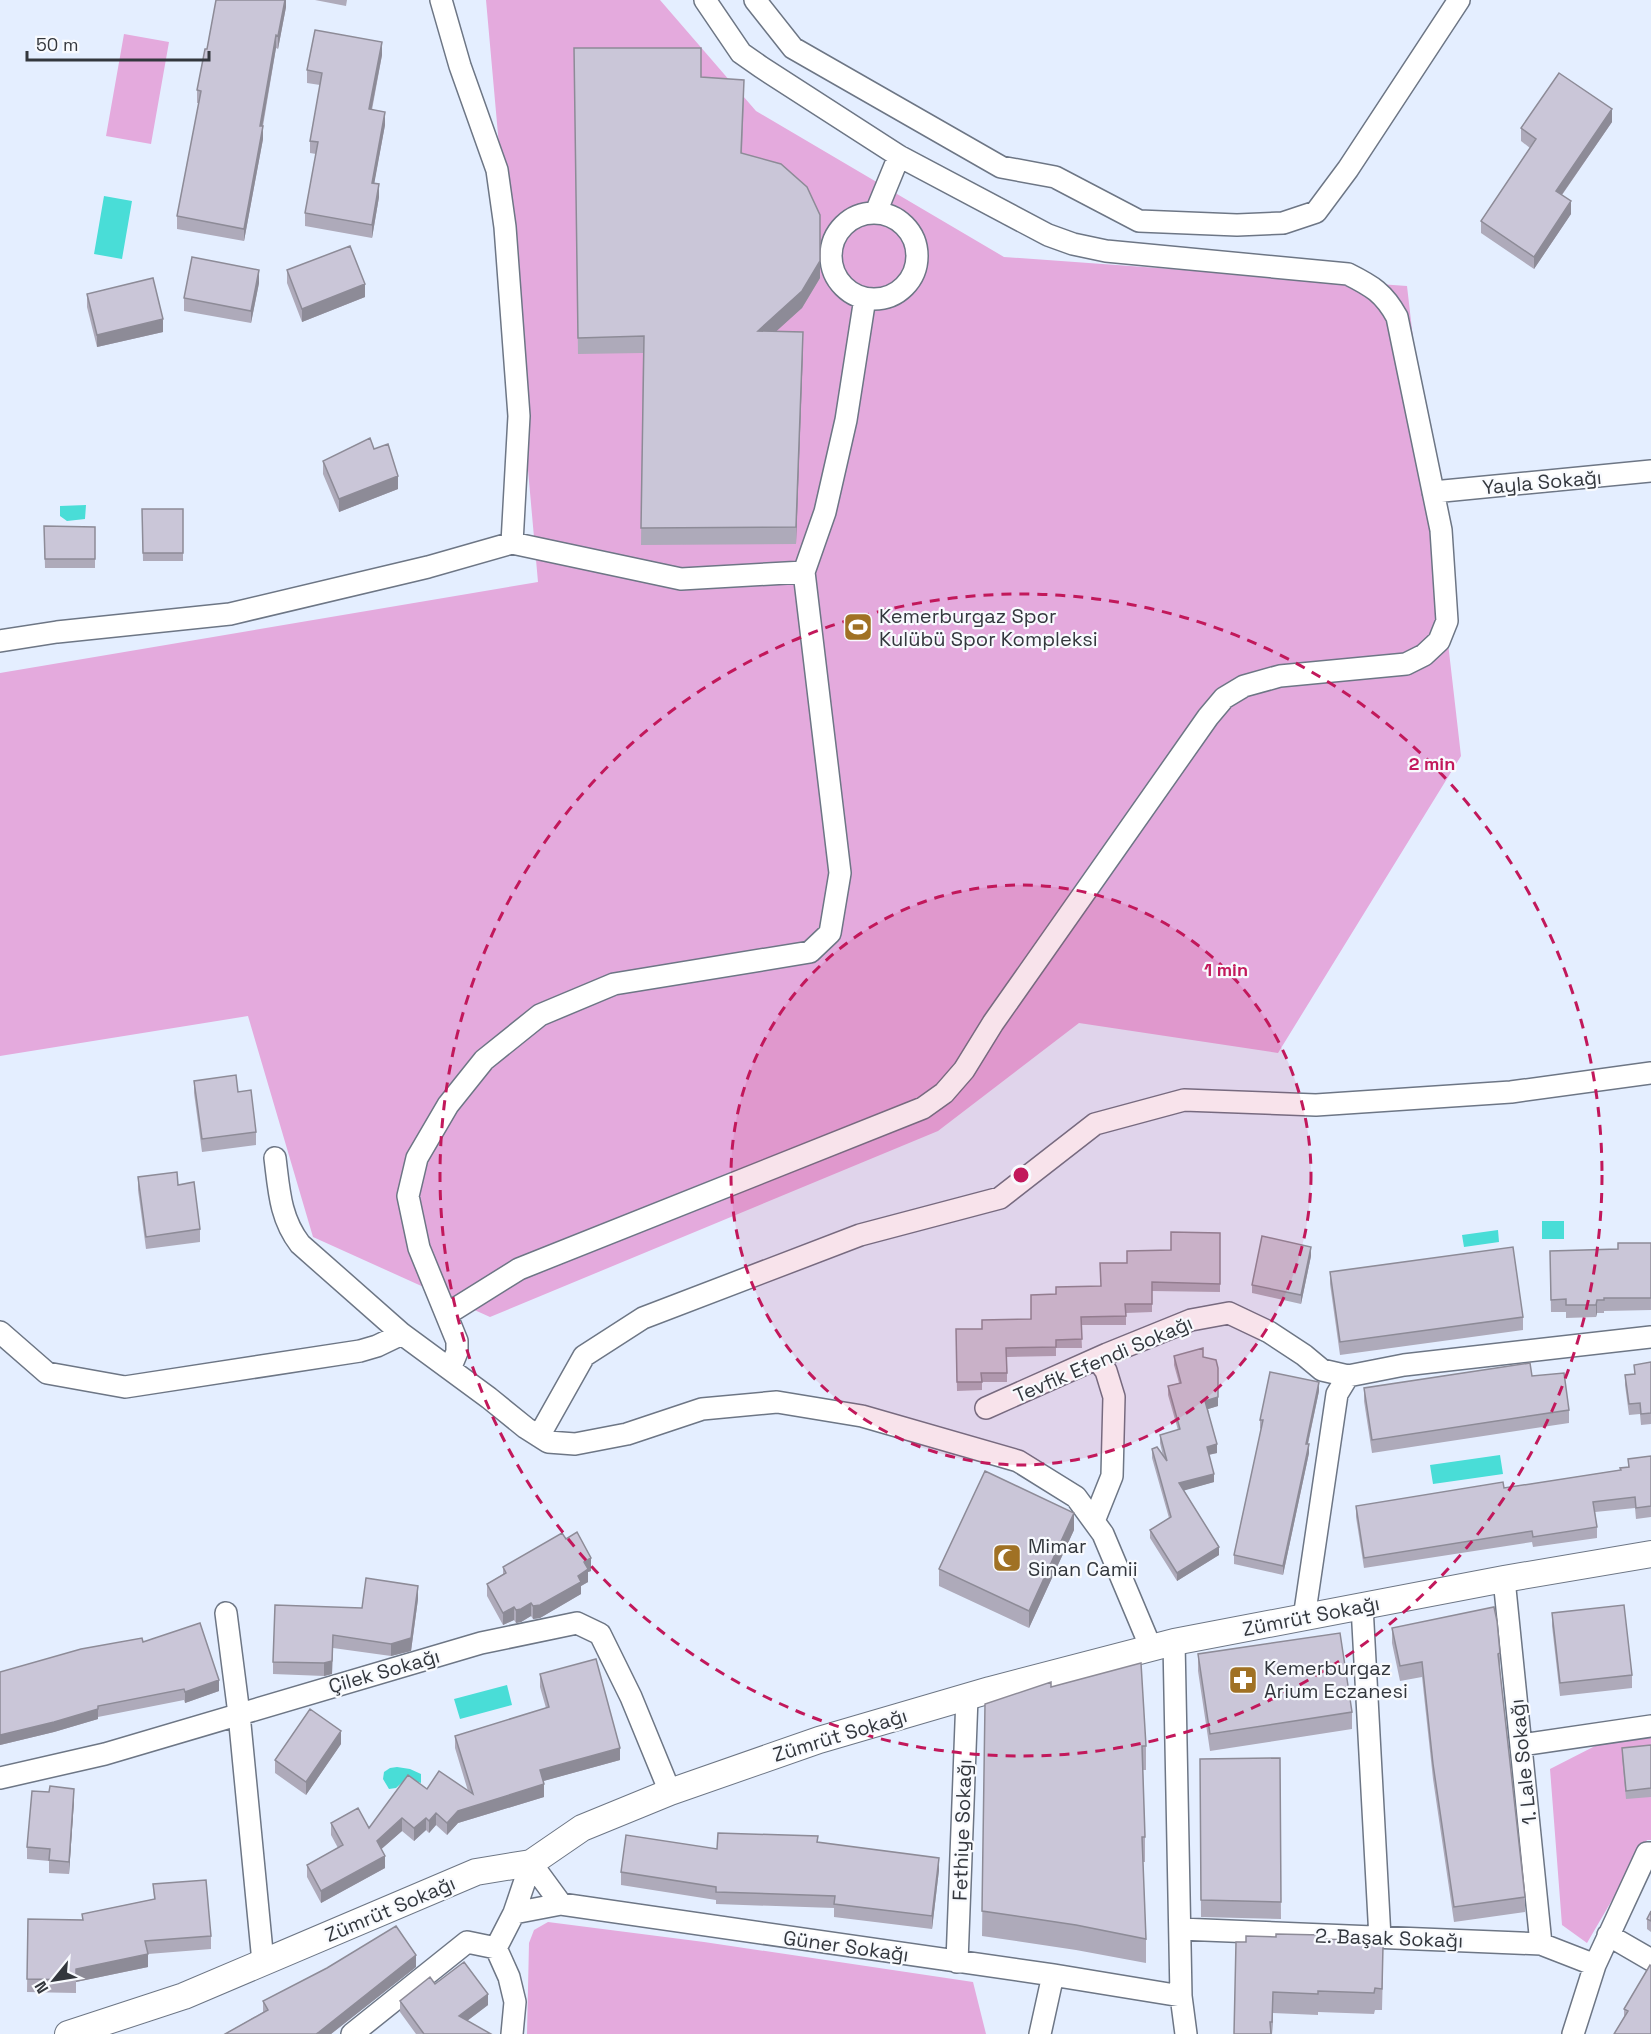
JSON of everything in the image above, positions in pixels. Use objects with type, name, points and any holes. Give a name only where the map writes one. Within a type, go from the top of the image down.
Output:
[{"type":"street","points":[[441,0],[460,66],[497,171],[505,227],[519,416],[512,543]]},
{"type":"street","points":[[447,1314],[519,1269],[923,1108],[944,1093],[964,1070],[993,1023],[1201,726],[1224,698],[1244,686],[1280,676],[1407,664],[1424,655],[1438,641],[1447,621],[1441,530],[1398,317],[1389,301],[1375,287],[1348,274],[1106,251],[1073,244],[1048,235],[899,156],[741,53],[705,0]]},
{"type":"street","points":[[755,0],[793,48],[1001,167],[1055,177],[1139,221],[1237,225],[1283,223],[1316,212],[1348,169],[1459,0]]},
{"type":"street","points":[[876,212],[899,156]]},
{"type":"street","points":[[876,212],[890,215],[912,234],[917,261],[913,275],[904,287],[879,299],[865,298],[851,293],[840,284],[833,271],[830,257],[832,243],[839,230],[849,220],[862,214],[876,212]]},
{"type":"street","points":[[450,1369],[457,1352],[457,1341],[419,1248],[408,1196],[417,1158],[448,1105],[484,1060],[540,1015],[614,984],[810,952],[830,933],[840,873],[804,572],[825,512],[846,420],[865,298]]},
{"type":"street","name":"Yayla Sokağı","points":[[1433,492],[1651,471]]},
{"type":"street","points":[[0,641],[69,631],[230,614],[428,567],[512,543],[681,579],[804,572]]},
{"type":"street","points":[[539,1436],[584,1356],[643,1318],[860,1235],[1000,1198],[1095,1124],[1184,1100],[1316,1105],[1511,1092],[1651,1073]]},
{"type":"street","points":[[275,1158],[281,1207],[300,1244],[402,1334],[548,1442],[575,1444],[627,1434],[702,1409],[777,1402],[862,1416],[1018,1461],[1076,1497],[1103,1534],[1163,1645],[1186,2034]]},
{"type":"street","name":"Tevfik Efendi Sokağı","points":[[986,1408],[1191,1320],[1229,1313],[1269,1332],[1322,1370],[1348,1377]]},
{"type":"street","points":[[0,1332],[47,1373],[125,1387],[360,1351],[402,1334]]},
{"type":"street","points":[[1304,1618],[1337,1394],[1348,1377],[1404,1365],[1651,1337]]},
{"type":"street","points":[[1094,1521],[1112,1476],[1114,1397],[1106,1371],[1097,1359]]},
{"type":"street","name":"Zümrüt Sokağı","points":[[68,2034],[184,1996],[476,1872],[531,1863],[582,1828],[670,1792],[819,1740],[967,1697],[1163,1645],[1504,1579],[1651,1554]]},
{"type":"street","name":"1. Lale Sokağı","points":[[1504,1579],[1541,1944]]},
{"type":"street","points":[[1362,1606],[1380,1938]]},
{"type":"street","points":[[226,1613],[239,1714],[263,1962]]},
{"type":"street","name":"Çilek Sokağı","points":[[0,1778],[105,1754],[481,1642],[577,1623],[600,1634],[631,1697],[670,1792]]},
{"type":"street","name":"Fethiye Sokağı","points":[[957,1962],[967,1697]]},
{"type":"street","points":[[1521,1745],[1651,1726]]},
{"type":"street","points":[[1573,2034],[1595,1965],[1647,1853],[1651,1853]]},
{"type":"street","points":[[531,1863],[561,1904]]},
{"type":"street","points":[[496,1948],[514,1913],[531,1863]]},
{"type":"street","name":"Güner Sokağı","points":[[514,1913],[561,1904],[1053,1975],[1182,1996]]},
{"type":"street","name":"2. Başak Sokağı","points":[[1180,1929],[1541,1944],[1595,1965]]},
{"type":"street","points":[[1608,1935],[1651,1960]]},
{"type":"street","points":[[352,2034],[467,1942],[496,1948]]},
{"type":"street","points":[[496,1948],[509,1977],[515,2002],[512,2034]]},
{"type":"street","points":[[1040,2034],[1053,1975]]},
{"type":"shaded area","name":"Kemerburgaz Spor Kulübü Spor Kompleksi","points":[[486,0],[660,0],[756,111],[1004,257],[1407,286],[1461,756],[1278,1053],[1079,1023],[938,1131],[490,1317],[313,1237],[248,1016],[0,1056],[0,673],[538,582]]},
{"type":"shaded area","points":[[124,34],[169,42],[151,144],[106,136]]},
{"type":"shaded area","points":[[104,196],[132,201],[122,259],[94,254]]},
{"type":"shaded area","points":[[86,505],[85,519],[67,521],[60,516],[60,506]]},
{"type":"shaded area","points":[[1542,1221],[1564,1221],[1564,1239],[1542,1239]]},
{"type":"shaded area","points":[[1498,1230],[1499,1242],[1464,1247],[1462,1235]]},
{"type":"shaded area","points":[[1500,1455],[1503,1474],[1433,1484],[1430,1465]]},
{"type":"shaded area","points":[[507,1685],[512,1705],[460,1719],[454,1699]]},
{"type":"shaded area","points":[[1651,1738],[1651,1840],[1647,1840],[1587,1943],[1562,1925],[1550,1769],[1597,1745]]},
{"type":"shaded area","points":[[397,1767],[421,1774],[421,1783],[407,1778],[396,1788],[389,1789],[383,1779],[384,1772]]},
{"type":"shaded area","points":[[548,1922],[704,1942],[973,1982],[986,2034],[527,2034],[529,1943],[534,1930]]},
{"type":"building","points":[[216,0],[285,0],[278,36],[276,35],[260,126],[263,126],[244,229],[177,216],[201,91],[197,90]]},
{"type":"building","points":[[315,30],[382,42],[369,109],[385,112],[372,183],[379,184],[372,225],[305,213],[318,142],[310,141],[322,73],[307,70]]},
{"type":"building","points":[[574,48],[701,48],[701,77],[744,80],[741,153],[781,164],[807,187],[820,215],[820,261],[802,291],[758,331],[803,332],[796,527],[641,528],[644,336],[578,338]]},
{"type":"building","points":[[1559,73],[1612,109],[1556,191],[1571,201],[1534,257],[1481,221],[1536,139],[1521,128]]},
{"type":"building","points":[[350,246],[365,284],[302,309],[287,270]]},
{"type":"building","points":[[192,257],[259,270],[251,311],[184,298]]},
{"type":"building","points":[[153,278],[163,319],[97,335],[87,294]]},
{"type":"building","points":[[370,438],[374,449],[388,444],[398,476],[339,499],[323,461]]},
{"type":"building","points":[[142,509],[183,509],[183,553],[143,553]]},
{"type":"building","points":[[44,526],[95,527],[95,559],[45,559]]},
{"type":"building","points":[[236,1075],[238,1092],[251,1090],[256,1132],[202,1139],[194,1081]]},
{"type":"building","points":[[177,1172],[178,1185],[194,1182],[200,1229],[146,1237],[138,1177]]},
{"type":"building","points":[[1171,1232],[1220,1233],[1220,1284],[1152,1282],[1152,1304],[1125,1304],[1126,1316],[1081,1317],[1082,1339],[1056,1340],[1056,1347],[1006,1348],[1007,1373],[981,1373],[982,1382],[957,1382],[956,1329],[982,1329],[982,1320],[1031,1319],[1031,1295],[1056,1294],[1056,1287],[1101,1286],[1100,1263],[1127,1263],[1127,1251],[1171,1250]]},
{"type":"building","points":[[1262,1236],[1311,1247],[1301,1295],[1252,1285]]},
{"type":"building","points":[[1618,1243],[1651,1243],[1651,1298],[1604,1298],[1604,1300],[1597,1300],[1596,1305],[1566,1305],[1566,1299],[1551,1300],[1550,1251],[1618,1249]]},
{"type":"building","points":[[1513,1247],[1523,1317],[1340,1342],[1330,1272]]},
{"type":"building","points":[[1203,1348],[1203,1357],[1216,1360],[1218,1368],[1218,1397],[1205,1401],[1217,1444],[1207,1447],[1214,1474],[1179,1483],[1219,1547],[1177,1573],[1150,1530],[1171,1517],[1152,1449],[1157,1447],[1167,1461],[1160,1435],[1180,1429],[1168,1386],[1181,1383],[1174,1356]]},
{"type":"building","points":[[1651,1362],[1651,1413],[1641,1414],[1640,1403],[1629,1404],[1625,1375],[1635,1374],[1634,1365]]},
{"type":"building","points":[[1530,1363],[1532,1376],[1564,1373],[1569,1410],[1372,1440],[1364,1388]]},
{"type":"building","points":[[1270,1372],[1319,1382],[1306,1444],[1309,1444],[1283,1566],[1234,1555],[1263,1420],[1260,1420]]},
{"type":"building","points":[[1651,1456],[1651,1506],[1636,1508],[1635,1497],[1593,1502],[1597,1527],[1533,1537],[1532,1531],[1364,1558],[1356,1506],[1503,1482],[1504,1488],[1621,1470],[1620,1468],[1629,1467],[1628,1459]]},
{"type":"building","name":"Mimar Sinan Camii","points":[[985,1471],[1074,1513],[1029,1611],[939,1569]]},
{"type":"building","points":[[577,1532],[591,1558],[584,1562],[588,1569],[578,1576],[581,1582],[540,1605],[533,1606],[531,1603],[521,1609],[516,1610],[514,1607],[503,1613],[487,1584],[506,1573],[503,1567],[562,1533],[566,1539]]},
{"type":"building","points":[[366,1578],[418,1586],[411,1638],[391,1644],[333,1635],[332,1661],[324,1663],[273,1662],[275,1605],[362,1608]]},
{"type":"building","points":[[1624,1605],[1632,1675],[1560,1683],[1552,1613]]},
{"type":"building","points":[[1494,1607],[1525,1897],[1454,1907],[1433,1764],[1422,1662],[1400,1666],[1392,1628]]},
{"type":"building","points":[[200,1623],[219,1680],[185,1692],[184,1689],[98,1706],[98,1709],[0,1735],[0,1672],[81,1649],[142,1638],[143,1642]]},
{"type":"building","points":[[1340,1633],[1352,1712],[1210,1734],[1198,1654]]},
{"type":"building","points":[[596,1659],[620,1748],[540,1770],[544,1784],[458,1811],[447,1823],[436,1813],[429,1821],[426,1818],[414,1828],[402,1818],[377,1841],[385,1856],[321,1891],[307,1865],[343,1845],[331,1823],[358,1808],[369,1828],[408,1775],[427,1789],[439,1771],[473,1794],[455,1736],[549,1707],[540,1674]]},
{"type":"building","points":[[1141,1663],[1146,1746],[1142,1746],[1145,1837],[1142,1837],[1146,1939],[1076,1925],[982,1911],[985,1704],[1051,1682],[1051,1687]]},
{"type":"building","points":[[310,1709],[341,1731],[306,1782],[275,1760]]},
{"type":"building","points":[[1651,1745],[1651,1788],[1626,1791],[1622,1748]]},
{"type":"building","points":[[1280,1758],[1281,1902],[1201,1900],[1200,1759]]},
{"type":"building","points":[[50,1786],[74,1789],[69,1862],[49,1860],[50,1849],[27,1847],[32,1791],[49,1792]]},
{"type":"building","points":[[718,1833],[818,1836],[817,1842],[939,1858],[932,1916],[834,1904],[835,1896],[716,1892],[716,1887],[621,1872],[626,1835],[717,1849]]},
{"type":"building","points":[[206,1880],[211,1936],[145,1941],[148,1954],[76,1969],[76,1980],[27,1979],[28,1919],[83,1920],[82,1914],[155,1899],[153,1884]]},
{"type":"building","points":[[396,1926],[416,1955],[316,2034],[225,2034],[268,2010],[263,2001],[327,1968]]},
{"type":"building","points":[[1276,1934],[1321,1935],[1321,1939],[1356,1940],[1356,1937],[1376,1937],[1376,1946],[1383,1946],[1382,1989],[1375,1988],[1374,1993],[1273,1992],[1271,2034],[1234,2034],[1236,1942],[1246,1942],[1246,1936],[1276,1937]]},
{"type":"building","points":[[464,1962],[488,1994],[459,2016],[491,2034],[424,2034],[400,2001],[430,1977],[435,1984]]},
{"type":"building","points":[[1650,1965],[1651,2034],[1614,2034],[1628,2011],[1624,2009]]},
{"type":"place","name":"Kemerburgaz Spor Kulübü Spor Kompleksi","points":[[858,627]]},
{"type":"place","name":"Mimar Sinan Camii","points":[[1007,1558]]},
{"type":"place","name":"Kemerburgaz Arium Eczanesi","points":[[1243,1680]]}]
